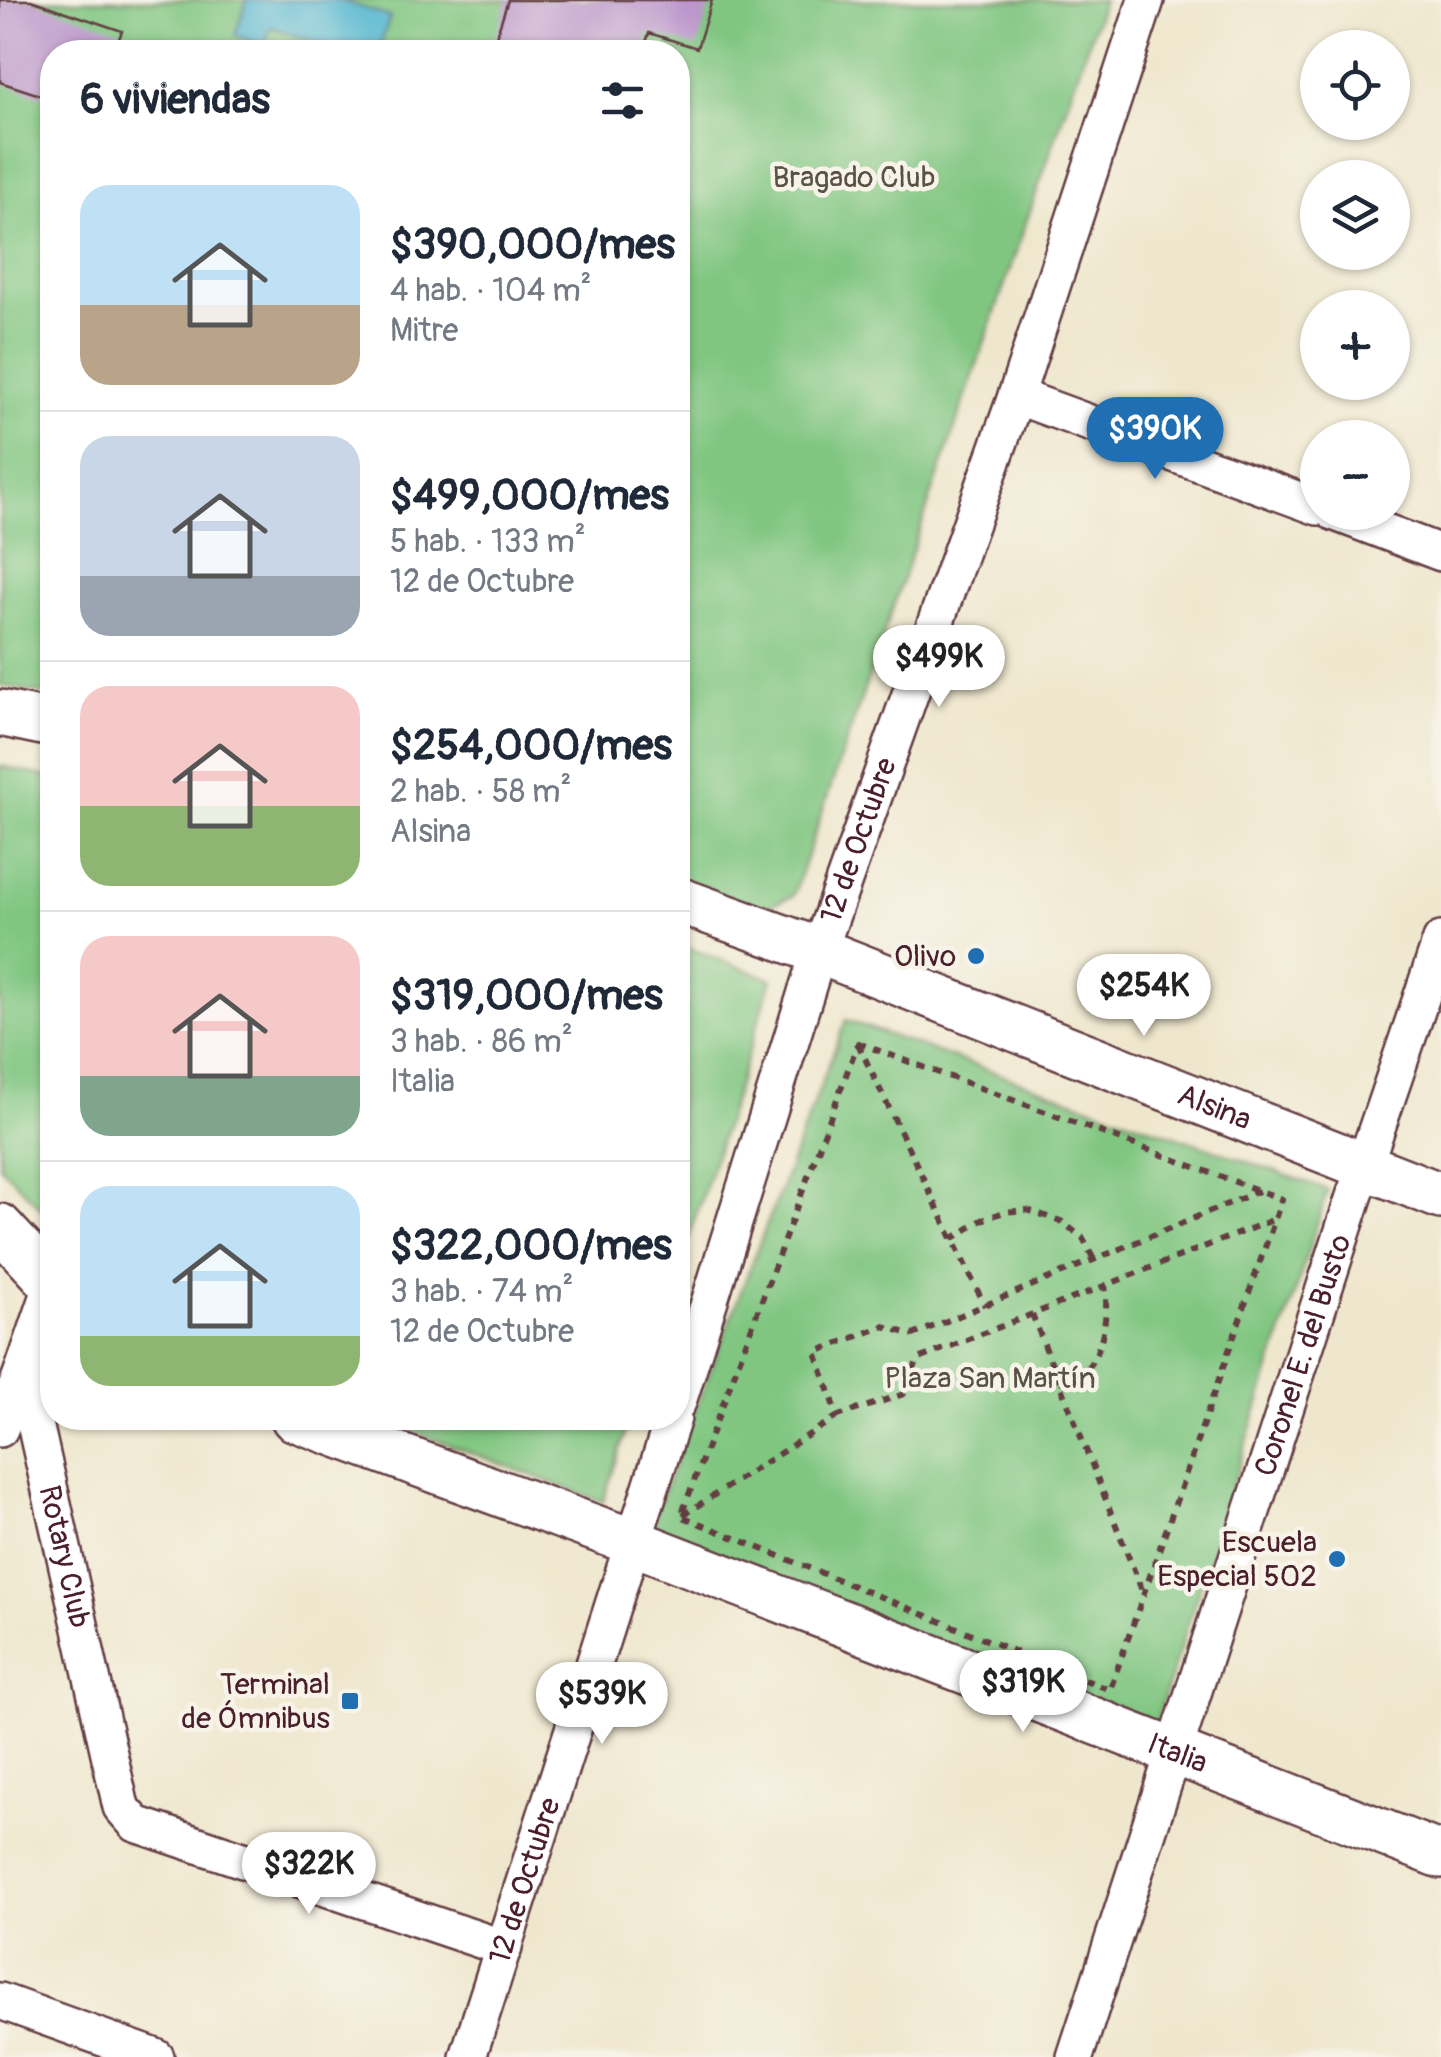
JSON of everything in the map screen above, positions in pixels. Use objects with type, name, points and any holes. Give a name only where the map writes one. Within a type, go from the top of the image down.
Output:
[{"type":"main road","points":[[0,713],[40,721]]},
{"type":"main road","name":"Alsina","points":[[690,904],[820,950],[1441,1196]]},
{"type":"main road","points":[[0,1227],[40,1272]]},
{"type":"main road","name":"Italia","points":[[327,1430],[634,1542],[1441,1855]]},
{"type":"street","name":"12 de Octubre","points":[[690,1364],[820,950],[1016,396],[1146,0]]},
{"type":"street","points":[[1016,396],[1300,500]]},
{"type":"street","points":[[1381,530],[1441,552]]},
{"type":"street","name":"Coronel E. del Busto","points":[[1075,2057],[1441,940]]},
{"type":"street","points":[[0,1428],[40,1320]]},
{"type":"street","name":"Rotary Club","points":[[23,1370],[120,1807],[136,1824],[504,1948]]},
{"type":"street","name":"12 de Octubre","points":[[468,2057],[669,1430]]},
{"type":"street","points":[[0,2001],[156,2057]]},
{"type":"path","points":[[681,1516],[1110,1690],[1282,1199],[858,1043]]},
{"type":"path","points":[[858,1043],[985,1306]]},
{"type":"path","points":[[681,1516],[858,1043]]},
{"type":"path","points":[[838,1416],[816,1352],[884,1326],[913,1335],[1260,1191]]},
{"type":"path","points":[[952,1239],[982,1220],[1004,1212],[1027,1210],[1060,1221],[1083,1238],[1094,1260]]},
{"type":"path","points":[[681,1516],[838,1416],[904,1394],[918,1358],[1275,1219]]},
{"type":"path","points":[[1059,1382],[1086,1370],[1096,1351],[1105,1329],[1105,1286]]},
{"type":"path","points":[[1032,1314],[1144,1594]]},
{"type":"green space","name":"Bragado Club","points":[[0,0],[1103,0],[793,896],[753,912],[690,886],[690,40],[40,40],[40,693],[0,685]]},
{"type":"green space","points":[[0,766],[40,775],[40,1208],[0,1166]]},
{"type":"green space","points":[[690,948],[772,979],[690,1234]]},
{"type":"green space","name":"Plaza San Martín","points":[[846,1020],[1328,1190],[1154,1729],[649,1529]]},
{"type":"green space","points":[[409,1430],[626,1430],[603,1502]]},
{"type":"water","points":[[247,0],[340,0],[390,17],[382,40],[309,40],[271,27],[266,40],[235,35]]},
{"type":"building","points":[[0,0],[31,0],[122,31],[119,40],[40,40],[40,95],[0,82]]},
{"type":"building","points":[[508,0],[712,0],[697,48],[690,46],[690,40],[671,40],[649,33],[647,40],[495,40]]},
{"type":"place","name":"Olivo","points":[[976,956]]},
{"type":"place","name":"Escuela Especial 502","points":[[1337,1559]]},
{"type":"place","name":"Terminal de Ómnibus","points":[[350,1701]]}]
